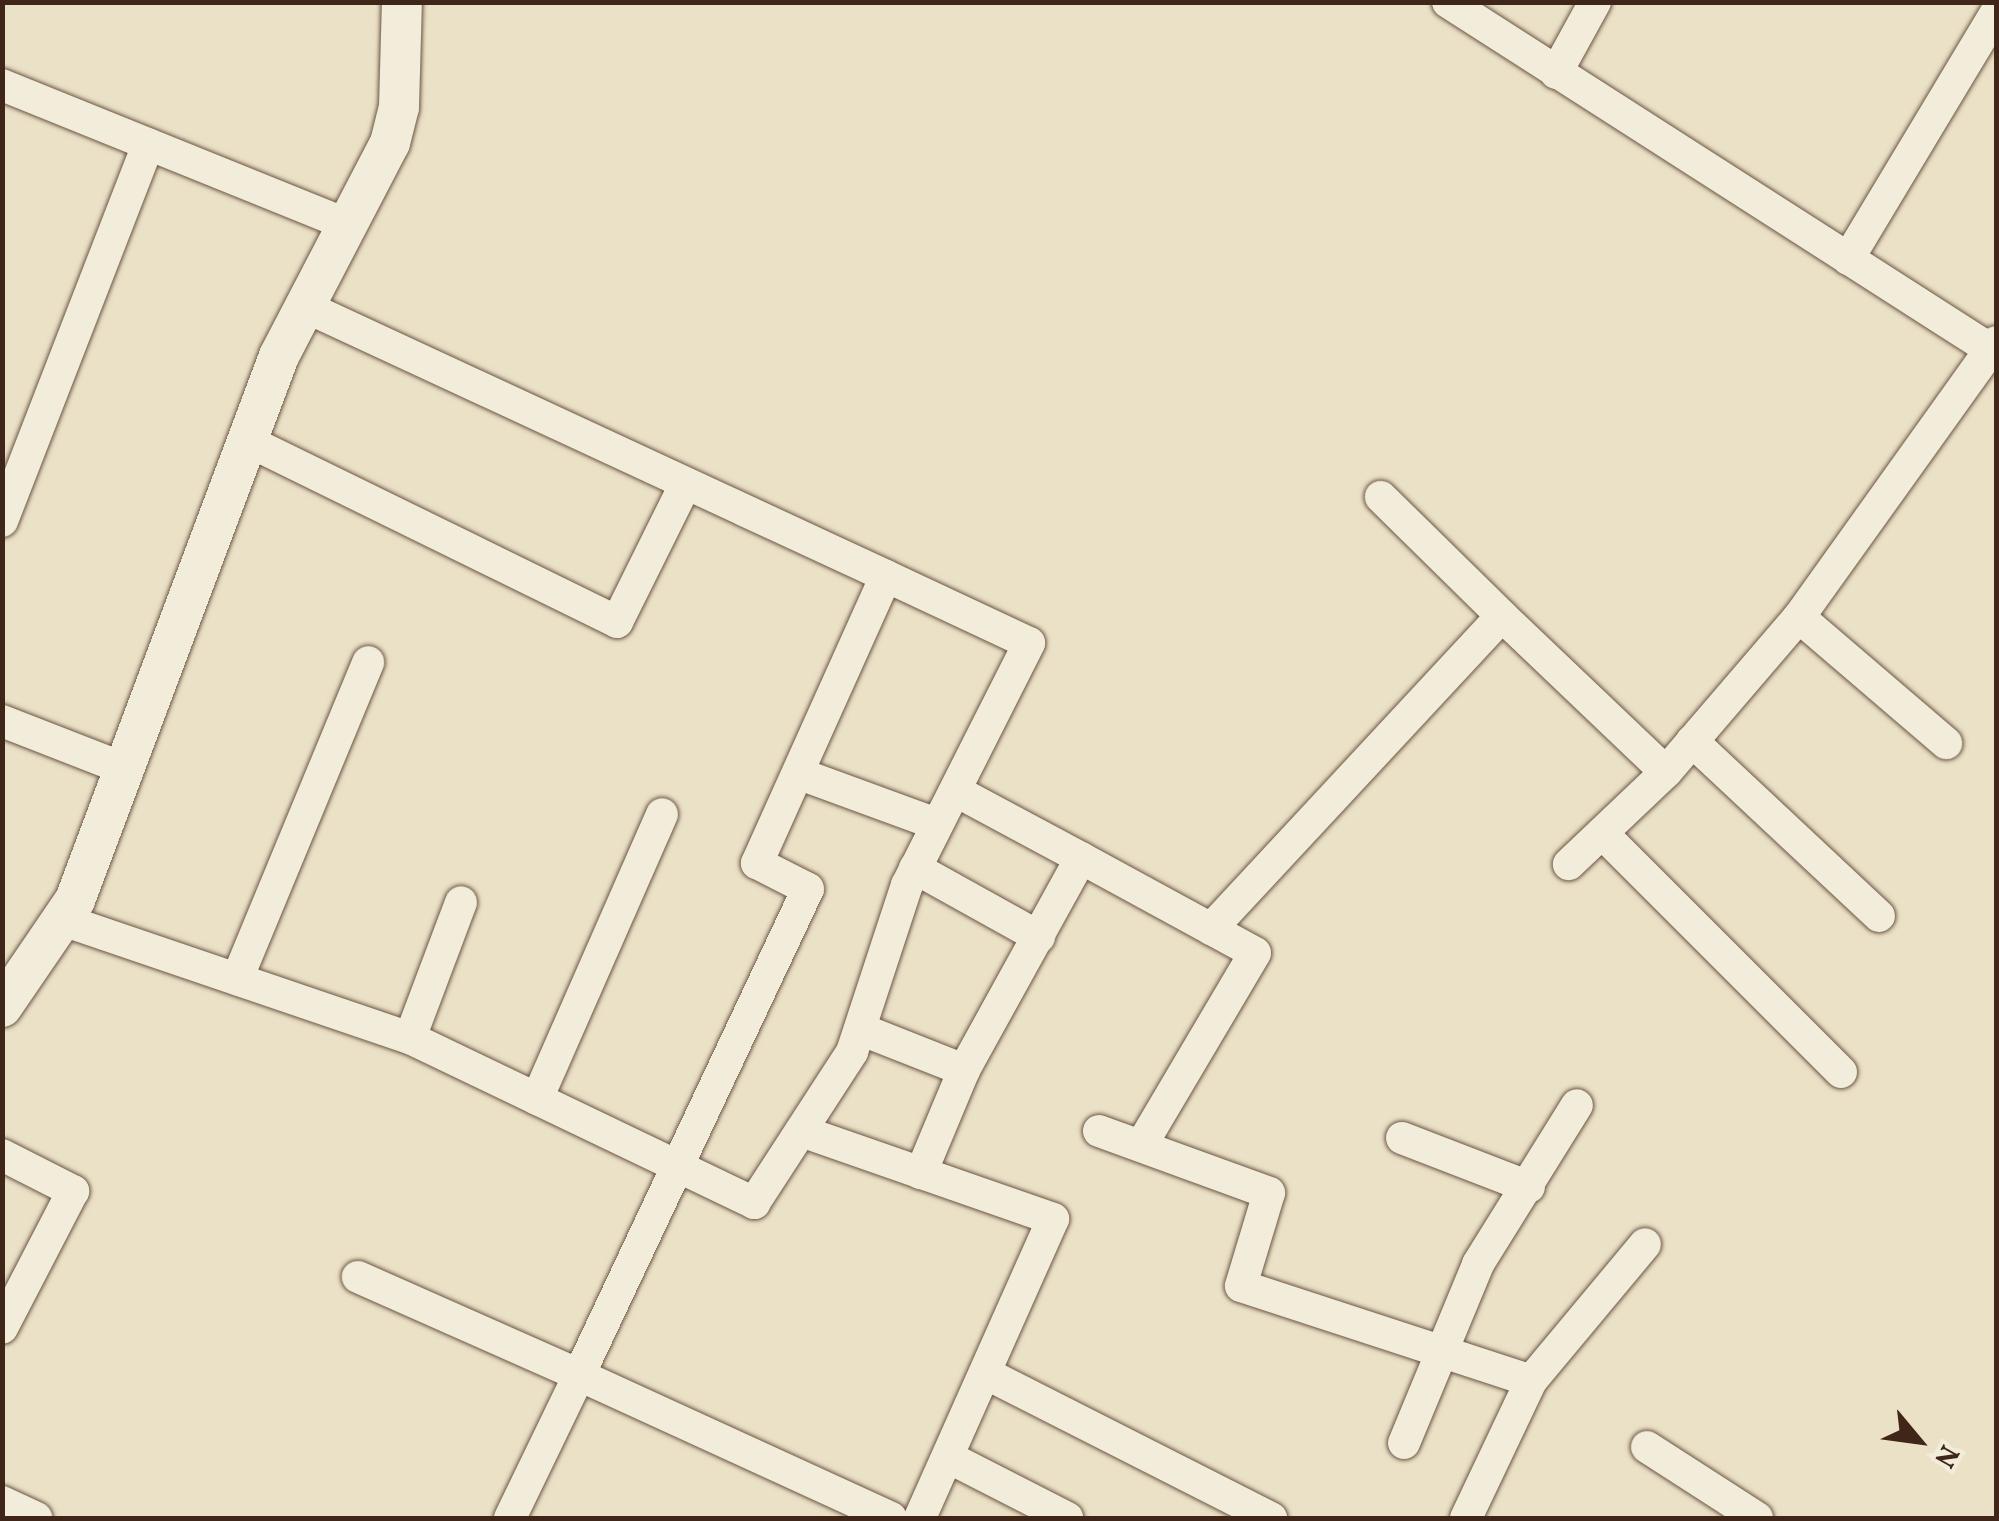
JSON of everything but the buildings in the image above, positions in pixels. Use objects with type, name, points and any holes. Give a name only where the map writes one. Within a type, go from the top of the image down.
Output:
[{"type":"street","points":[[2,1006],[75,900],[279,356],[390,143],[399,107],[402,2]]},
{"type":"street","points":[[1448,2],[1848,259],[1995,348],[1798,617],[1666,772],[1569,864]]},
{"type":"street","points":[[1556,72],[1596,2]]},
{"type":"street","points":[[1848,259],[1996,13]]},
{"type":"street","points":[[2,85],[346,224]]},
{"type":"street","points":[[2,521],[148,144]]},
{"type":"street","points":[[60,918],[410,1038],[754,1204],[860,1029],[915,868],[1029,643],[306,307]]},
{"type":"street","points":[[248,441],[617,622],[685,484]]},
{"type":"street","points":[[1381,497],[1666,772]]},
{"type":"street","points":[[510,1518],[673,1165],[808,889],[757,863],[886,576]]},
{"type":"street","points":[[1211,929],[1502,616]]},
{"type":"street","points":[[1798,617],[1946,743]]},
{"type":"street","points":[[237,979],[368,662]]},
{"type":"street","points":[[2,721],[125,769]]},
{"type":"street","points":[[1692,742],[1879,916]]},
{"type":"street","points":[[800,774],[937,824]]},
{"type":"street","points":[[956,792],[1255,953],[1140,1146]]},
{"type":"street","points":[[537,1099],[662,814]]},
{"type":"street","points":[[1602,833],[1841,1072]]},
{"type":"street","points":[[921,1173],[964,1070],[1081,858]]},
{"type":"street","points":[[915,868],[1039,937]]},
{"type":"street","points":[[410,1038],[461,902]]},
{"type":"street","points":[[860,1029],[964,1070]]},
{"type":"street","points":[[1404,1443],[1445,1352],[1478,1264],[1576,1105]]},
{"type":"street","points":[[1100,1130],[1269,1193],[1241,1286],[1531,1381]]},
{"type":"street","points":[[801,1131],[1053,1219],[920,1518]]},
{"type":"street","points":[[1402,1138],[1529,1186]]},
{"type":"street","points":[[2,1155],[73,1190],[2,1328]]},
{"type":"street","points":[[1466,1518],[1531,1381],[1645,1244]]},
{"type":"street","points":[[358,1277],[891,1518]]},
{"type":"street","points":[[985,1373],[1271,1518]]},
{"type":"street","points":[[1647,1448],[1756,1518]]},
{"type":"street","points":[[948,1456],[1068,1518]]},
{"type":"street","points":[[2,1502],[37,1518]]}]
